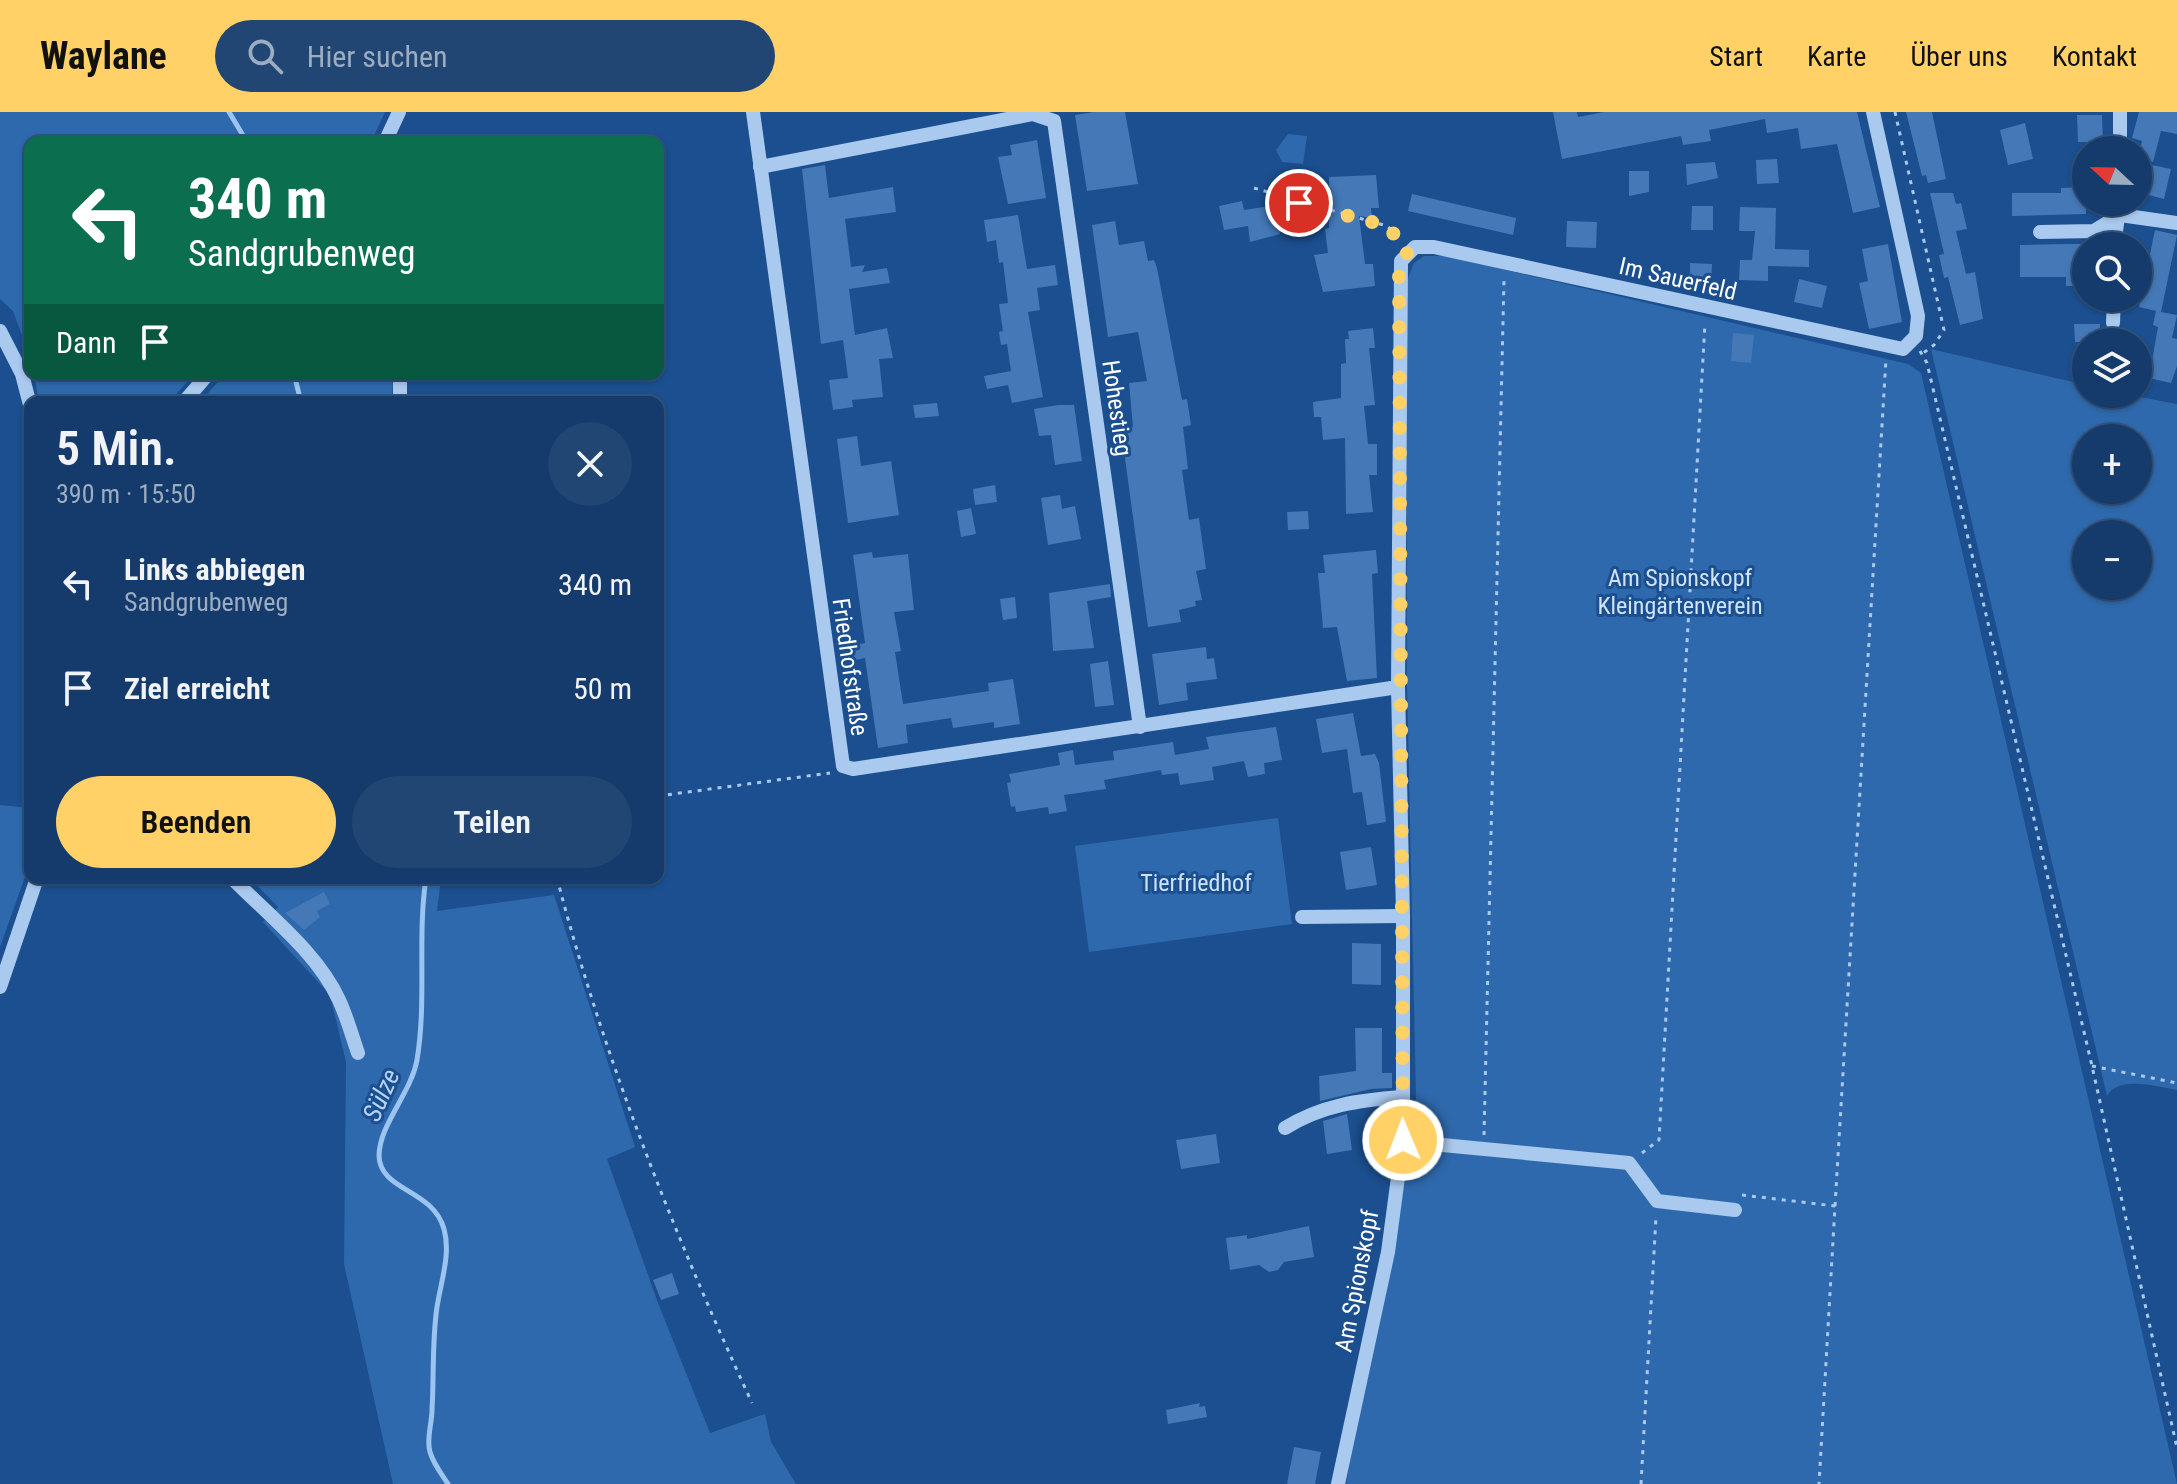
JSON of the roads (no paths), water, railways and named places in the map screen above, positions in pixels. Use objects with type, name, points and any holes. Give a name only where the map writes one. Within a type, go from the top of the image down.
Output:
[{"type":"street","points":[[388,136],[399,112]]},
{"type":"street","name":"Friedhofstraße","points":[[753,112],[840,760],[844,768],[1398,687]]},
{"type":"street","name":"Im Sauerfeld","points":[[1408,251],[1417,246],[1434,247],[1902,350],[1911,343],[1917,332],[1918,316],[1873,112]]},
{"type":"street","points":[[2120,112],[2120,136]]},
{"type":"street","name":"Hohestieg","points":[[760,167],[1031,114],[1045,115],[1056,127],[1140,727]]},
{"type":"street","points":[[2040,232],[2094,231],[2112,216]]},
{"type":"street","points":[[2148,216],[2177,223]]},
{"type":"street","name":"Am Spionskopf","points":[[1338,1484],[1388,1252],[1401,1154],[1403,916],[1398,687],[1399,272],[1408,251]]},
{"type":"street","points":[[2113,312],[2113,323]]},
{"type":"street","points":[[0,331],[22,374],[28,396]]},
{"type":"street","points":[[189,396],[203,380]]},
{"type":"street","points":[[0,987],[35,884]]},
{"type":"street","points":[[238,884],[324,976],[338,999],[358,1053]]},
{"type":"street","points":[[1302,917],[1403,916]]},
{"type":"street","points":[[1285,1128],[1309,1113],[1353,1102],[1402,1104],[1410,1130],[1428,1143],[1484,1151],[1629,1163],[1657,1201],[1735,1210]]},
{"type":"waterway","name":"Sülze","points":[[229,112],[243,136]]},
{"type":"waterway","name":"Sülze","points":[[296,380],[300,396]]},
{"type":"waterway","name":"Sülze","points":[[425,884],[417,1060],[409,1085],[384,1133],[379,1156],[388,1177],[419,1198],[438,1216],[446,1238],[446,1258],[435,1320],[429,1442],[433,1460],[448,1484]]},
{"type":"park label","name":"Am Spionskopf Kleingärtenverein","points":[[1680,592]]},
{"type":"park label","name":"Tierfriedhof","points":[[1196,883]]}]
